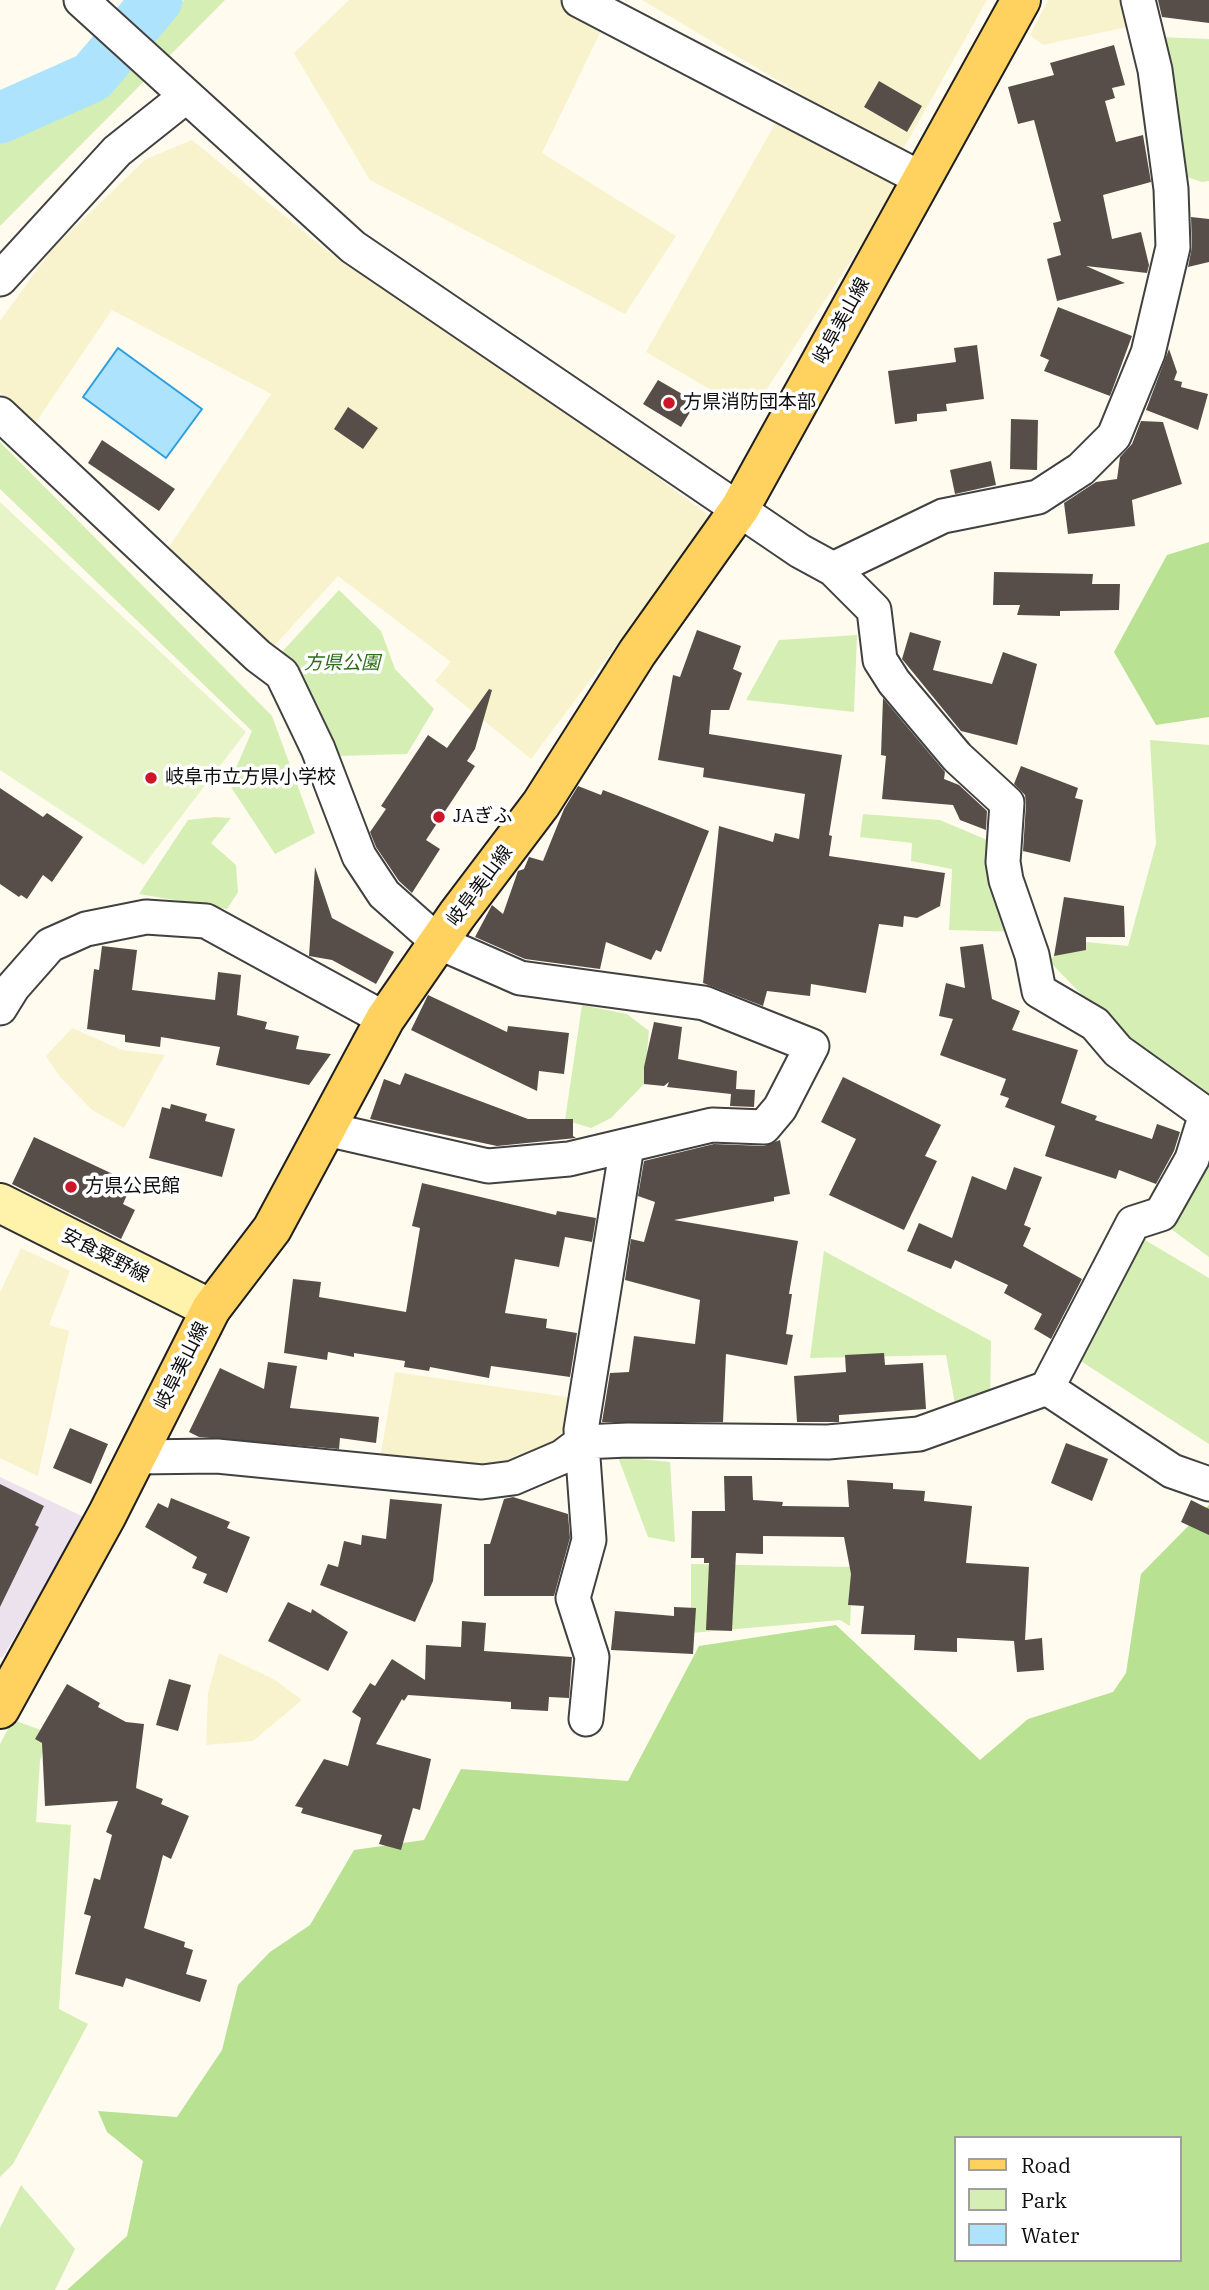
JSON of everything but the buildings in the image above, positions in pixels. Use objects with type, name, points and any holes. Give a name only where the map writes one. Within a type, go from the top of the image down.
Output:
[{"type":"main road","name":"岐阜美山線","points":[[0,1709],[136,1457],[211,1308],[272,1229],[385,1019],[438,942],[541,804],[637,653],[740,508],[920,178],[1021,0]]},
{"type":"main road","name":"安食粟野線","points":[[0,1203],[211,1308]]},
{"type":"street","points":[[81,0],[353,247],[800,551],[832,569],[874,610],[880,660],[894,682],[957,757],[1007,803],[1003,862],[1006,880],[1032,955],[1039,991],[1095,1024],[1118,1051],[1206,1114],[1192,1159],[1161,1214],[1133,1223],[1047,1388],[919,1434],[828,1442],[582,1442],[562,1457],[513,1478],[482,1482],[217,1456],[136,1457]]},
{"type":"street","points":[[579,0],[920,178]]},
{"type":"street","points":[[832,569],[943,516],[1038,497],[1081,469],[1114,436],[1148,353],[1173,247],[1171,188],[1155,70],[1138,0]]},
{"type":"street","points":[[0,279],[117,151],[181,92]]},
{"type":"street","points":[[0,414],[258,656],[282,674],[317,749],[359,856],[384,894],[438,942],[520,978],[704,1003],[812,1046],[780,1108],[765,1127],[712,1125],[569,1159],[488,1166],[326,1129]]},
{"type":"street","points":[[0,1007],[13,987],[50,945],[86,929],[146,917],[206,921],[385,1019]]},
{"type":"street","points":[[586,1719],[592,1657],[573,1598],[589,1540],[581,1430],[627,1146]]},
{"type":"street","points":[[1047,1388],[1172,1471],[1209,1484]]},
{"type":"shaded area","points":[[349,0],[584,0],[609,14],[542,153],[676,236],[625,314],[370,180],[294,53]]},
{"type":"shaded area","points":[[642,0],[987,0],[901,153]]},
{"type":"shaded area","points":[[1048,0],[1129,0],[1132,26],[1043,45],[1030,35]]},
{"type":"shaded area","points":[[780,115],[904,180],[751,413],[646,352]]},
{"type":"shaded area","points":[[192,140],[336,258],[613,444],[712,518],[531,759],[435,681],[451,662],[338,576],[273,647],[167,550],[271,394],[112,310],[34,425],[0,392],[0,321],[52,249],[146,159]]},
{"type":"shaded area","points":[[72,1028],[122,1050],[165,1055],[124,1128],[92,1110],[60,1077],[46,1056]]},
{"type":"shaded area","points":[[21,1248],[70,1271],[49,1325],[69,1331],[38,1476],[0,1458],[0,1292]]},
{"type":"shaded area","points":[[395,1372],[574,1398],[569,1447],[458,1475],[379,1464]]},
{"type":"shaded area","points":[[0,1477],[86,1518],[2,1658],[0,1657]]},
{"type":"shaded area","points":[[219,1653],[275,1680],[302,1700],[253,1741],[206,1745],[208,1693]]},
{"type":"green space","points":[[184,0],[225,0],[0,226],[0,143],[34,118],[75,101]]},
{"type":"green space","points":[[1159,37],[1209,39],[1209,181],[1202,182],[1181,175]]},
{"type":"green space","points":[[0,442],[272,716],[315,833],[275,854],[229,784],[252,731],[0,489]]},
{"type":"green space","points":[[0,502],[246,732],[144,865],[0,770]]},
{"type":"green space","points":[[1209,542],[1209,717],[1156,725],[1114,652],[1167,555]]},
{"type":"green space","name":"方県公園","points":[[339,590],[381,631],[395,669],[434,709],[407,754],[337,756],[280,654]]},
{"type":"green space","points":[[857,635],[854,712],[746,700],[779,640]]},
{"type":"green space","points":[[1150,740],[1209,745],[1209,1104],[1090,1003],[1050,962],[1064,940],[1128,946],[1156,844]]},
{"type":"green space","points":[[863,814],[940,820],[987,840],[1007,870],[1024,932],[949,930],[952,869],[911,861],[912,843],[860,837]]},
{"type":"green space","points":[[231,818],[211,843],[236,865],[238,892],[227,909],[139,894],[188,820]]},
{"type":"green space","points":[[582,1005],[627,1014],[649,1031],[644,1084],[611,1118],[591,1128],[565,1120]]},
{"type":"green space","points":[[1209,1125],[1209,1257],[1167,1226]]},
{"type":"green space","points":[[1145,1240],[1209,1278],[1209,1444],[1076,1358]]},
{"type":"green space","points":[[824,1251],[991,1341],[990,1401],[956,1409],[946,1355],[810,1358]]},
{"type":"green space","points":[[618,1457],[670,1462],[675,1542],[648,1537]]},
{"type":"green space","points":[[1209,1505],[1209,2290],[67,2290],[127,2236],[143,2161],[107,2132],[98,2111],[177,2117],[222,2050],[238,1985],[270,1952],[310,1925],[354,1850],[424,1840],[461,1769],[628,1781],[699,1646],[836,1625],[980,1760],[1028,1719],[1113,1692],[1126,1673],[1141,1574]]},
{"type":"green space","points":[[691,1564],[853,1567],[850,1626],[840,1620],[691,1633]]},
{"type":"green space","points":[[13,1720],[49,1733],[40,1761],[36,1822],[71,1825],[59,2009],[88,2024],[13,2164],[0,2177],[0,1744]]},
{"type":"green space","points":[[21,2185],[75,2249],[55,2290],[0,2290],[0,2228]]},
{"type":"water","points":[[118,348],[202,409],[166,458],[83,397]]},
{"type":"waterway","points":[[0,118],[92,77],[157,0]]},
{"type":"place","name":"方県消防団本部","points":[[669,403]]},
{"type":"place","name":"岐阜市立方県小学校","points":[[151,778]]},
{"type":"place","name":"JAぎふ","points":[[439,817]]},
{"type":"place","name":"方県公民館","points":[[71,1187]]}]
